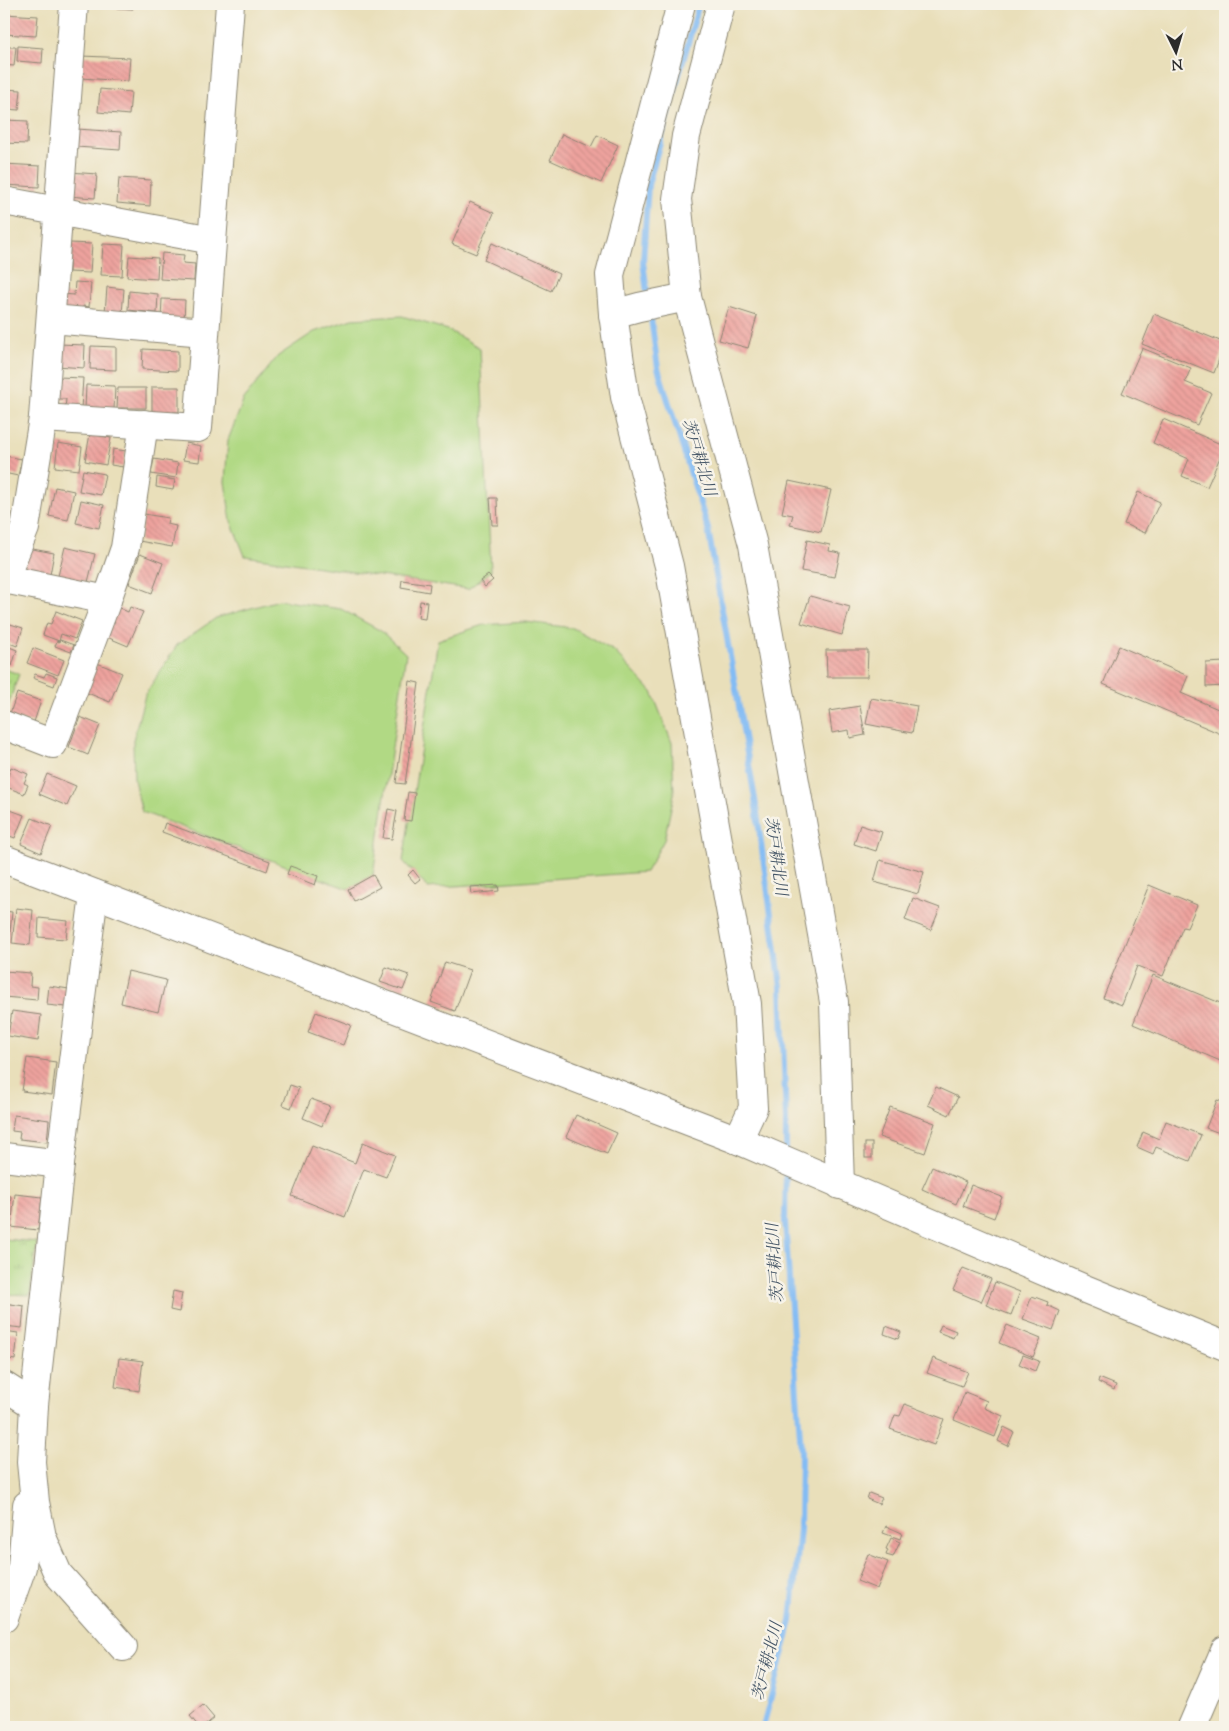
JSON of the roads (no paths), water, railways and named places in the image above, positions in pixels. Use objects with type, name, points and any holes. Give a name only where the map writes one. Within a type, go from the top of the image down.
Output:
[{"type":"street","points":[[74,4],[43,418],[25,528],[4,579],[107,600]]},
{"type":"street","points":[[43,418],[198,428],[230,4]]},
{"type":"street","points":[[681,4],[610,275],[612,314],[625,396],[670,566],[747,1004],[753,1108],[738,1140]]},
{"type":"street","points":[[722,4],[686,136],[663,302],[754,545],[834,1002],[840,1184]]},
{"type":"street","points":[[4,201],[212,240]]},
{"type":"street","points":[[612,314],[663,302]]},
{"type":"street","points":[[50,319],[205,332]]},
{"type":"street","points":[[4,725],[53,744],[125,548],[144,424]]},
{"type":"street","points":[[4,859],[738,1140],[1085,1289],[1225,1346]]},
{"type":"street","points":[[4,1618],[22,1567],[34,1405],[60,1164],[94,894]]},
{"type":"street","points":[[4,1156],[60,1164]]},
{"type":"street","points":[[4,1386],[34,1405]]},
{"type":"street","points":[[31,1462],[35,1502],[42,1537],[58,1574],[123,1647]]},
{"type":"street","points":[[1192,1727],[1225,1650]]},
{"type":"waterway","name":"茨戸耕北川","points":[[648,300],[643,262],[648,185],[699,4]]},
{"type":"waterway","name":"茨戸耕北川","points":[[650,312],[658,368],[708,529],[755,799],[781,987],[786,1153]]},
{"type":"waterway","name":"茨戸耕北川","points":[[763,1727],[791,1621],[800,1529],[801,1451],[785,1221],[786,1168]]}]
